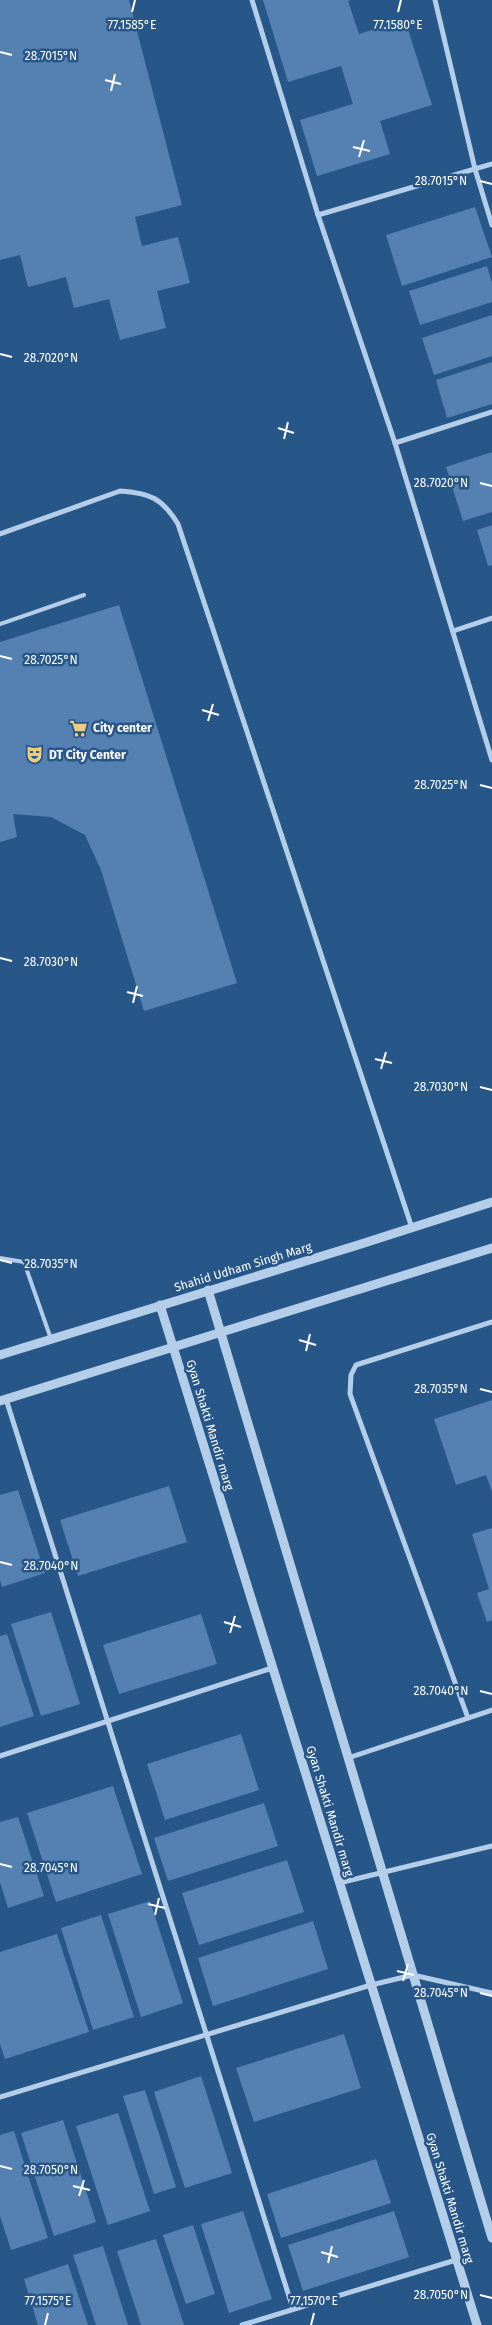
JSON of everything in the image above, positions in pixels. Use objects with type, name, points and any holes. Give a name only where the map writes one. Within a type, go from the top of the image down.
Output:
[{"type":"street","points":[[252,0],[318,215],[395,443],[492,760]]},
{"type":"street","points":[[435,0],[475,170],[492,225]]},
{"type":"street","points":[[318,215],[492,164]]},
{"type":"street","points":[[395,443],[492,412]]},
{"type":"street","points":[[0,534],[120,491],[140,492],[153,496],[168,508],[178,524],[412,1228]]},
{"type":"street","points":[[453,631],[492,618]]},
{"type":"street","name":"Shahid Udham Singh Marg","points":[[0,1355],[492,1202]]},
{"type":"street","points":[[293,2309],[107,1721],[3,1400],[492,1248]]},
{"type":"street","points":[[208,1290],[492,2238]]},
{"type":"street","name":"Gyan Shakti Mandir marg","points":[[160,1305],[477,2325]]},
{"type":"street","points":[[468,1718],[350,1394],[350,1374],[356,1365],[492,1322]]},
{"type":"street","points":[[0,1756],[272,1668]]},
{"type":"street","points":[[348,1758],[492,1710]]},
{"type":"street","points":[[339,1883],[492,1846]]},
{"type":"street","points":[[0,2097],[371,1985],[413,1975],[492,1993]]},
{"type":"street","points":[[242,2325],[456,2260]]},
{"type":"lane","points":[[0,624],[84,595]]},
{"type":"lane","points":[[0,1258],[24,1262],[51,1339]]},
{"type":"building","points":[[0,0],[129,0],[182,205],[135,217],[142,246],[178,237],[190,283],[157,291],[166,328],[120,340],[109,299],[74,308],[66,277],[28,287],[20,255],[0,260]]},
{"type":"building","points":[[263,0],[351,0],[348,1],[359,34],[405,20],[432,105],[380,121],[390,154],[317,176],[300,120],[353,104],[341,66],[288,82]]},
{"type":"building","points":[[475,207],[492,257],[402,286],[386,235]]},
{"type":"building","points":[[487,266],[492,283],[492,302],[420,325],[409,291]]},
{"type":"building","points":[[492,315],[492,356],[434,375],[422,338]]},
{"type":"building","points":[[492,362],[492,404],[447,418],[436,380]]},
{"type":"building","points":[[492,452],[492,512],[463,521],[446,467]]},
{"type":"building","points":[[492,525],[492,565],[488,566],[477,530]]},
{"type":"building","name":"City center","points":[[119,605],[237,983],[144,1011],[101,870],[85,835],[51,817],[13,814],[17,837],[0,842],[0,642]]},
{"type":"building","points":[[492,1400],[492,1492],[486,1475],[456,1485],[434,1419]]},
{"type":"building","points":[[169,1486],[187,1542],[78,1576],[60,1520]]},
{"type":"building","points":[[18,1490],[45,1573],[2,1587],[0,1580],[0,1495]]},
{"type":"building","points":[[492,1528],[492,1620],[487,1622],[477,1593],[489,1589],[472,1534]]},
{"type":"building","points":[[51,1612],[80,1704],[41,1716],[11,1624]]},
{"type":"building","points":[[201,1614],[217,1664],[119,1694],[103,1645]]},
{"type":"building","points":[[7,1634],[34,1716],[0,1727],[0,1636]]},
{"type":"building","points":[[241,1734],[259,1790],[165,1820],[147,1764]]},
{"type":"building","points":[[113,1786],[142,1874],[56,1902],[27,1813]]},
{"type":"building","points":[[264,1803],[278,1846],[168,1881],[154,1838]]},
{"type":"building","points":[[18,1817],[44,1896],[8,1908],[0,1882],[0,1822]]},
{"type":"building","points":[[287,1860],[304,1912],[199,1945],[182,1893]]},
{"type":"building","points":[[150,1901],[183,2003],[141,2017],[108,1914]]},
{"type":"building","points":[[101,1915],[134,2017],[93,2030],[61,1928]]},
{"type":"building","points":[[313,1921],[328,1969],[213,2006],[198,1958]]},
{"type":"building","points":[[57,1934],[89,2032],[5,2059],[0,2044],[0,1952]]},
{"type":"building","points":[[344,2034],[361,2088],[254,2122],[236,2068]]},
{"type":"building","points":[[201,2076],[232,2173],[185,2188],[154,2092]]},
{"type":"building","points":[[145,2090],[176,2187],[154,2194],[123,2096]]},
{"type":"building","points":[[118,2113],[150,2211],[108,2225],[76,2126]]},
{"type":"building","points":[[63,2120],[96,2222],[54,2236],[21,2133]]},
{"type":"building","points":[[14,2131],[48,2238],[11,2250],[0,2216],[0,2135]]},
{"type":"building","points":[[376,2159],[391,2203],[281,2238],[267,2194]]},
{"type":"building","points":[[243,2211],[272,2299],[229,2313],[201,2224]]},
{"type":"building","points":[[394,2211],[409,2257],[303,2291],[288,2245]]},
{"type":"building","points":[[193,2225],[215,2294],[186,2304],[163,2235]]},
{"type":"building","points":[[156,2239],[184,2325],[141,2325],[117,2251]]},
{"type":"building","points":[[103,2246],[128,2325],[96,2325],[73,2255]]},
{"type":"building","points":[[68,2264],[88,2325],[38,2325],[24,2279]]},
{"type":"place","name":"City center","points":[[79,728]]},
{"type":"place","name":"DT City Center","points":[[35,755]]}]
